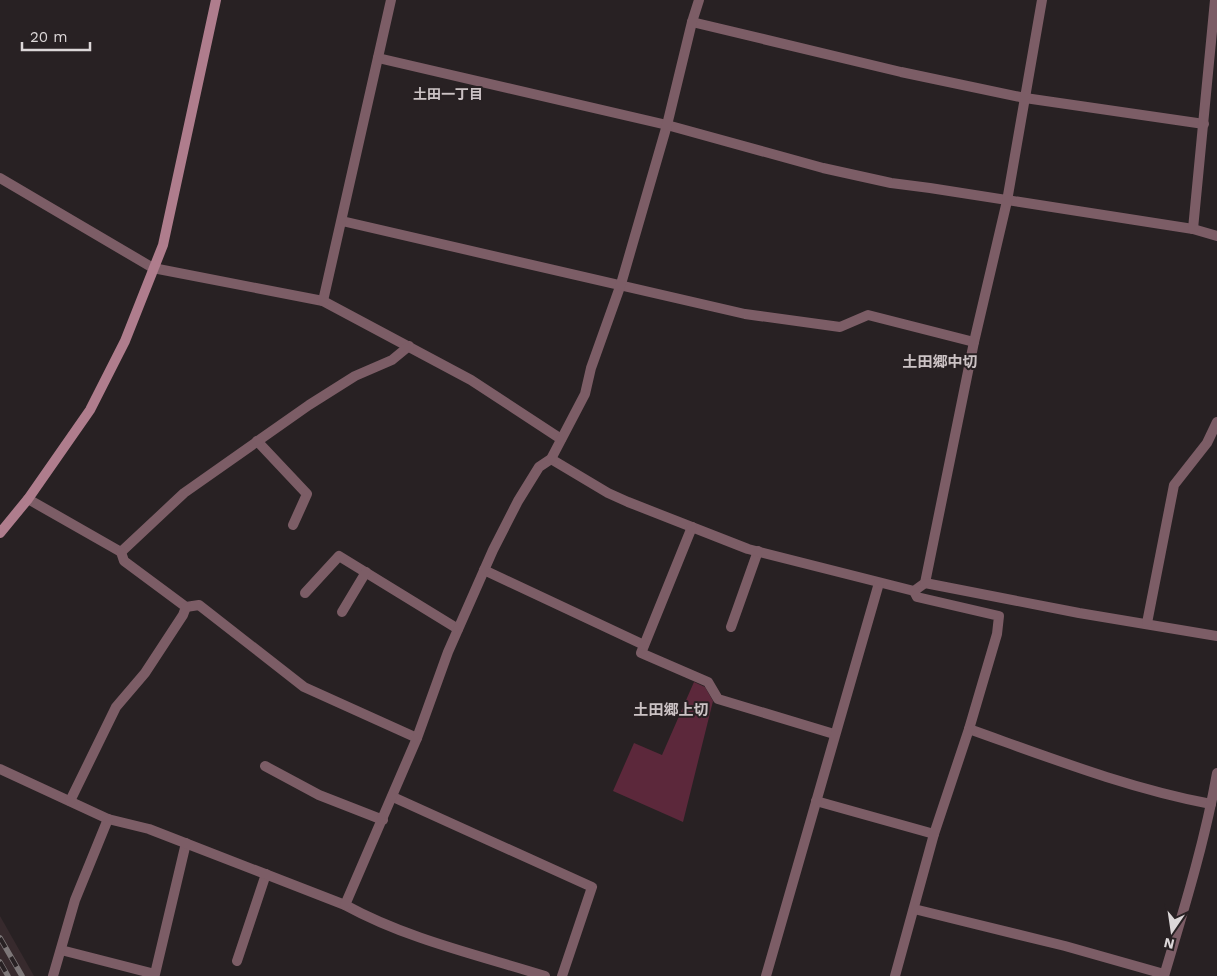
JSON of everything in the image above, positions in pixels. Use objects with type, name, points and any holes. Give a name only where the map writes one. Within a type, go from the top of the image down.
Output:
[{"type":"street","points":[[0,533],[28,500],[90,410],[125,341],[163,245],[216,0]]},
{"type":"street","points":[[323,301],[391,0]]},
{"type":"street","points":[[346,905],[393,797],[458,629],[484,570],[518,501],[540,467],[551,459],[585,394],[591,368],[621,284],[667,124],[692,22],[700,0]]},
{"type":"street","points":[[551,459],[608,493],[758,551],[914,591],[925,583],[928,560],[974,342],[1007,201],[1042,0]]},
{"type":"street","points":[[1193,229],[1215,0]]},
{"type":"street","points":[[692,22],[901,72],[1025,98],[1204,124]]},
{"type":"street","points":[[378,58],[667,124],[823,168],[890,184],[930,188],[1193,229],[1217,236]]},
{"type":"street","points":[[0,178],[153,268],[323,301],[471,380],[561,439]]},
{"type":"street","points":[[342,221],[745,314],[840,327],[868,315],[974,342]]},
{"type":"street","points":[[121,552],[184,493],[340,385],[355,376],[392,360],[409,346]]},
{"type":"street","points":[[1147,623],[1174,485],[1207,444],[1217,422]]},
{"type":"street","points":[[257,441],[307,494],[293,526]]},
{"type":"street","points":[[28,500],[121,552],[124,561],[186,607],[199,605],[304,686],[417,738]]},
{"type":"street","points":[[692,527],[641,653],[708,682],[718,699],[834,734]]},
{"type":"street","points":[[731,627],[758,551]]},
{"type":"street","points":[[305,593],[339,556],[458,629]]},
{"type":"street","points":[[484,570],[644,645]]},
{"type":"street","points":[[342,612],[366,572]]},
{"type":"street","points":[[766,976],[834,734],[879,583]]},
{"type":"street","points":[[925,583],[1079,613],[1217,636]]},
{"type":"street","points":[[895,976],[934,834],[969,728],[997,634],[999,616],[917,597],[914,591]]},
{"type":"street","points":[[70,801],[116,707],[145,672],[184,615],[186,607]]},
{"type":"street","points":[[969,728],[1094,774],[1181,798],[1214,799]]},
{"type":"street","points":[[266,766],[319,795],[383,820]]},
{"type":"street","points":[[0,770],[108,819],[149,829],[186,843],[346,905],[368,917],[427,940],[545,976]]},
{"type":"street","points":[[914,908],[1065,946],[1164,975],[1214,799],[1217,773]]},
{"type":"street","points":[[393,797],[592,887],[562,976]]},
{"type":"street","points":[[816,801],[934,834]]},
{"type":"street","points":[[53,976],[75,900],[108,819]]},
{"type":"street","points":[[61,950],[154,974],[186,843]]},
{"type":"street","points":[[237,961],[266,874]]},
{"type":"shaded area","points":[[694,682],[705,687],[713,701],[683,822],[613,791],[634,743],[662,755]]},
{"type":"shaded area","points":[[0,916],[34,976],[0,976]]},
{"type":"railway","points":[[0,938],[22,976]]},
{"type":"railway","points":[[0,962],[8,976]]},
{"type":"district","name":"土田一丁目","points":[[448,94]]},
{"type":"district","name":"土田郷中切","points":[[940,362]]},
{"type":"district","name":"土田郷上切","points":[[671,710]]}]
